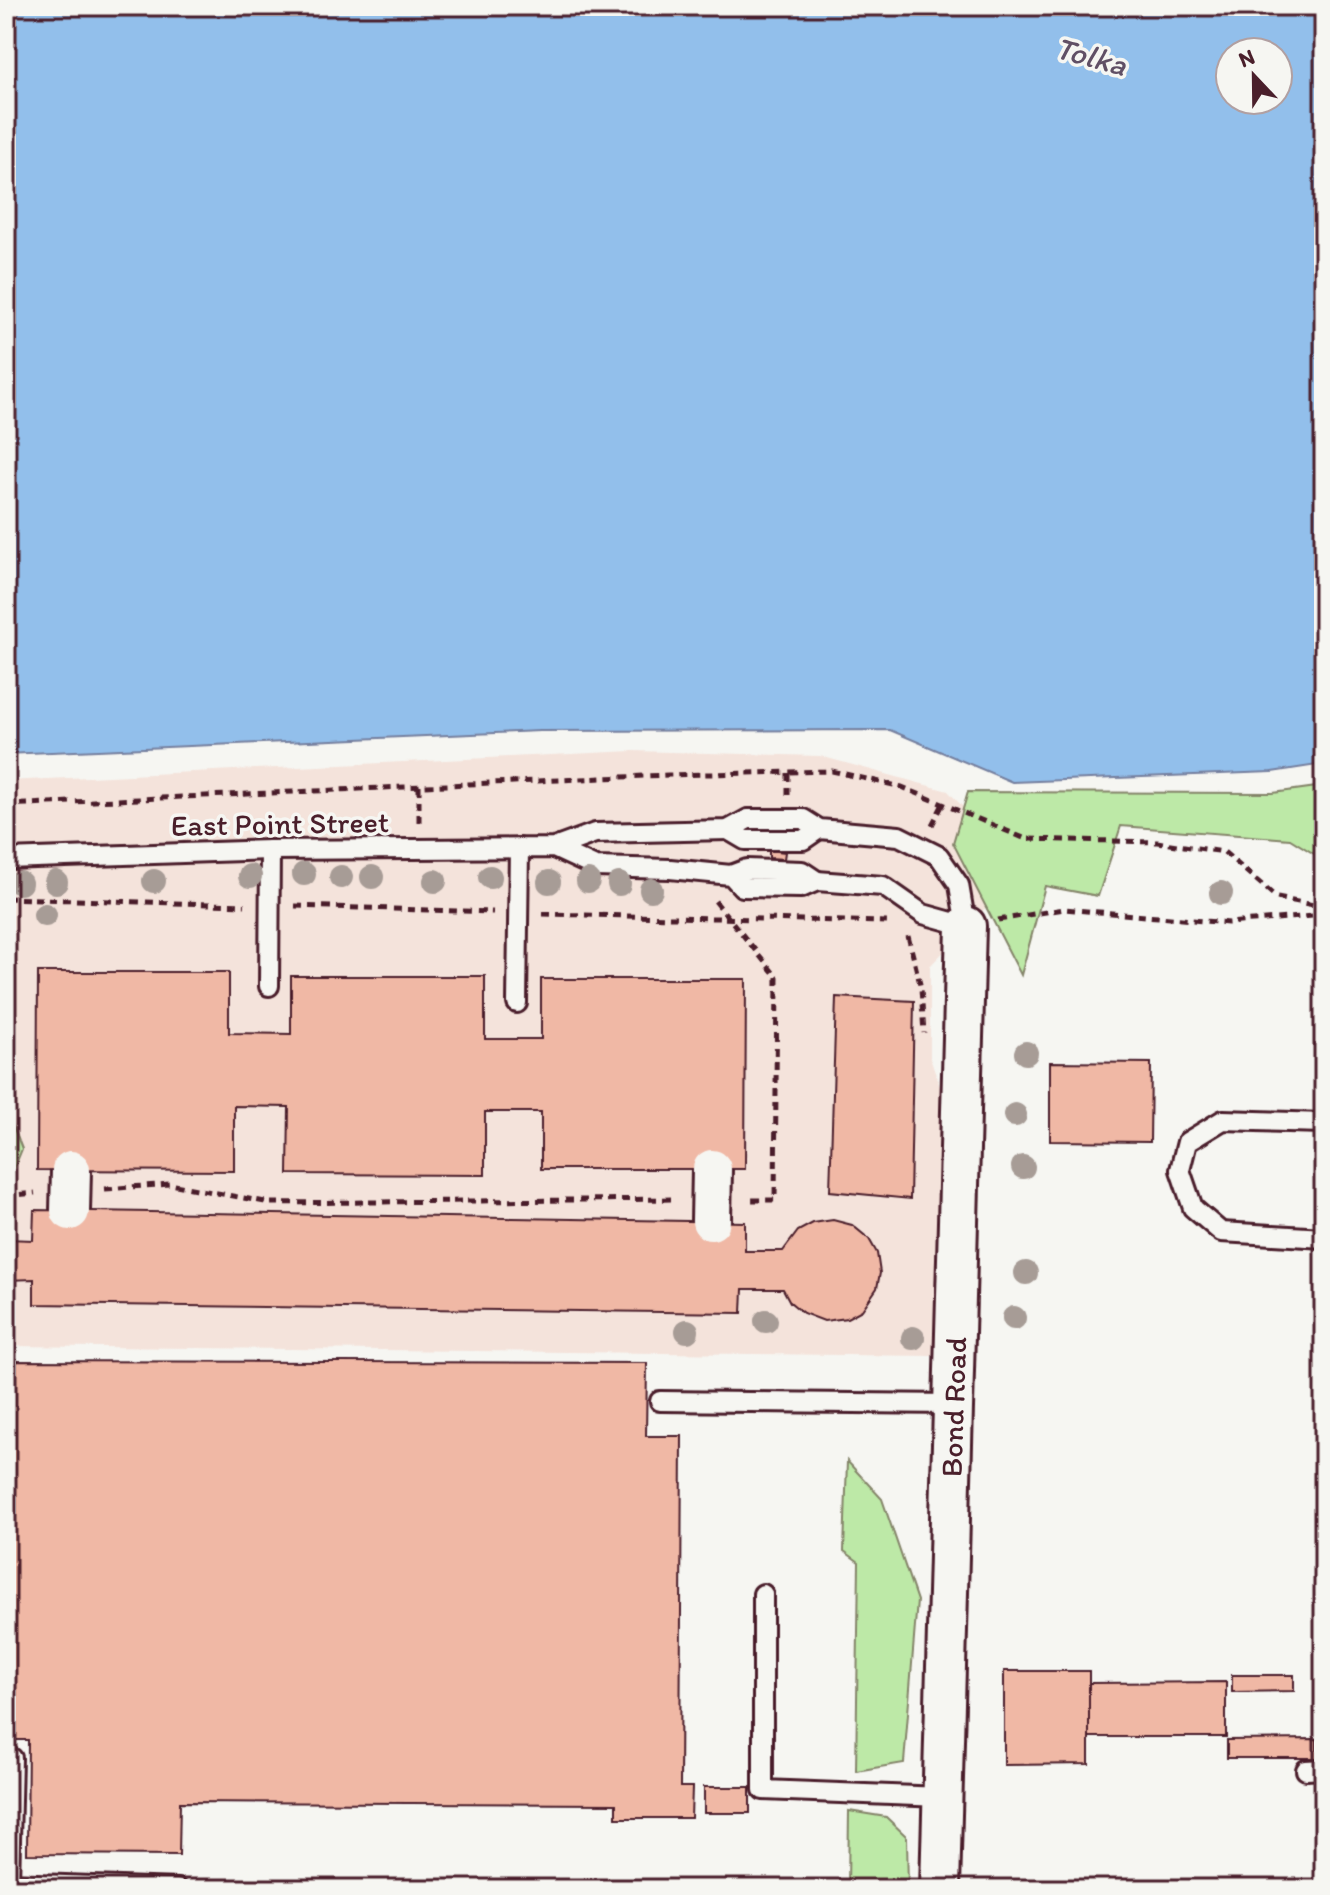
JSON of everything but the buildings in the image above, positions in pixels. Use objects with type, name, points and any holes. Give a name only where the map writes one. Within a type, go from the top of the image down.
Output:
[{"type":"street","name":"Bond Road","points":[[940,1889],[966,926]]},
{"type":"lane","points":[[748,819],[803,819],[819,829],[899,836],[939,856],[959,885],[966,926],[923,914],[883,886],[817,881],[801,888],[742,887],[731,875],[595,867],[554,848],[595,833],[728,830],[748,819]]},
{"type":"lane","points":[[517,1003],[519,848]]},
{"type":"lane","name":"East Point Street","points":[[6,859],[270,850],[554,848]]},
{"type":"lane","points":[[269,986],[270,850]]},
{"type":"lane","points":[[1324,1123],[1223,1120],[1187,1142],[1180,1170],[1193,1208],[1221,1232],[1324,1238]]},
{"type":"lane","points":[[660,1401],[954,1404]]},
{"type":"lane","points":[[763,1594],[763,1790],[942,1797]]},
{"type":"lane","points":[[12,1758],[8,1886],[177,1889]]},
{"type":"path","points":[[419,786],[419,849]]},
{"type":"path","points":[[6,1196],[170,1184],[270,1203],[712,1197],[775,1200],[777,977],[693,871]]},
{"type":"path","points":[[6,898],[904,922],[921,988],[924,1048]]},
{"type":"path","points":[[966,926],[1064,909],[1228,923],[1324,915]]},
{"type":"shaded area","points":[[633,751],[820,756],[948,791],[992,838],[995,898],[930,966],[930,1058],[947,1107],[934,1356],[6,1346],[6,781]]},
{"type":"green space","points":[[1324,786],[1324,860],[1290,839],[1121,826],[1098,896],[1045,886],[1021,975],[953,843],[968,792],[1273,793]]},
{"type":"green space","points":[[6,1108],[22,1149],[9,1181],[6,1181]]},
{"type":"green space","points":[[847,1461],[882,1499],[917,1601],[904,1763],[856,1771],[859,1562],[844,1551]]},
{"type":"green space","points":[[849,1811],[886,1817],[907,1837],[908,1889],[848,1889]]},
{"type":"water","name":"Tolka","points":[[6,6],[1324,6],[1324,764],[1272,772],[1012,782],[890,730],[540,731],[6,754]]}]
